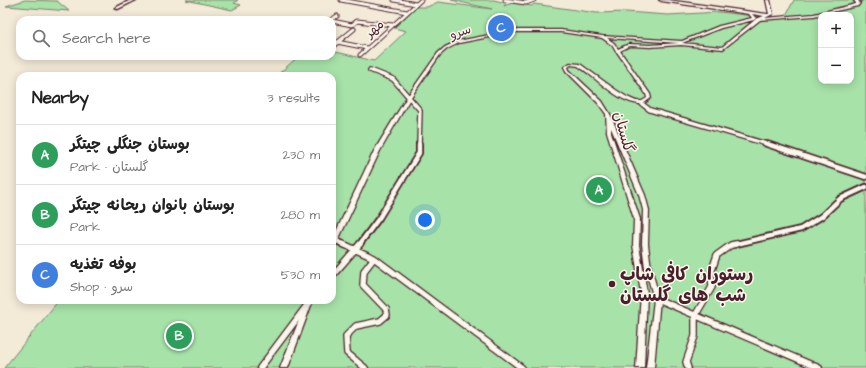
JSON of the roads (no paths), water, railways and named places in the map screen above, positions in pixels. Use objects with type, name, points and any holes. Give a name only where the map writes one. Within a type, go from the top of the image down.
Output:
[{"type":"main road","points":[[111,6],[125,0]]},
{"type":"main road","points":[[117,8],[134,0]]},
{"type":"street","points":[[341,0],[407,12]]},
{"type":"street","points":[[394,0],[416,4]]},
{"type":"street","name":"مهر","points":[[360,55],[421,0]]},
{"type":"street","points":[[505,0],[531,3],[534,0]]},
{"type":"street","points":[[661,0],[755,18],[814,15],[856,5],[858,3],[856,1],[860,0]]},
{"type":"street","points":[[617,51],[629,45],[650,46],[681,44],[723,48],[755,18],[771,14],[768,0]]},
{"type":"street","points":[[755,18],[766,15]]},
{"type":"street","name":"سرو","points":[[336,238],[377,151],[409,97],[439,54],[458,42],[515,30],[561,31],[602,38],[682,42],[720,27],[755,18]]},
{"type":"street","points":[[336,21],[352,25],[357,21],[383,25],[393,24]]},
{"type":"street","points":[[338,42],[354,29]]},
{"type":"street","name":"گلستان","points":[[602,38],[613,44],[648,94],[649,98],[647,102],[642,104],[620,96],[579,65],[570,64],[566,67],[567,70],[600,102],[608,114],[609,132],[637,219],[636,245],[644,293],[640,368]]},
{"type":"street","points":[[338,42],[367,48]]},
{"type":"street","points":[[336,272],[356,249],[379,218],[420,153],[420,110],[393,79],[370,70]]},
{"type":"street","points":[[642,104],[650,110],[754,140],[866,177]]},
{"type":"street","points":[[608,114],[642,195],[646,210],[645,244],[648,268],[657,299],[650,368]]},
{"type":"street","points":[[688,368],[686,362],[695,336],[695,316],[712,287],[711,273],[717,255],[731,245],[801,230],[822,216],[840,199],[866,187]]},
{"type":"street","points":[[336,240],[374,258],[522,368]]},
{"type":"street","points":[[365,368],[347,353],[346,336],[356,326],[380,321],[387,315],[386,309],[363,285],[364,271],[374,258]]},
{"type":"street","points":[[657,299],[819,368]]},
{"type":"street","points":[[260,368],[308,304]]},
{"type":"street","points":[[284,368],[309,304]]},
{"type":"place","name":"بوفه تغذیه","points":[[501,28]]},
{"type":"place","name":"بوستان جنگلی چیتگر","points":[[599,190]]},
{"type":"place","name":"رستوران کافی شاپ شب های گلستان","points":[[612,284]]},
{"type":"place","name":"بوستان بانوان ریحانه چیتگر","points":[[179,336]]}]
